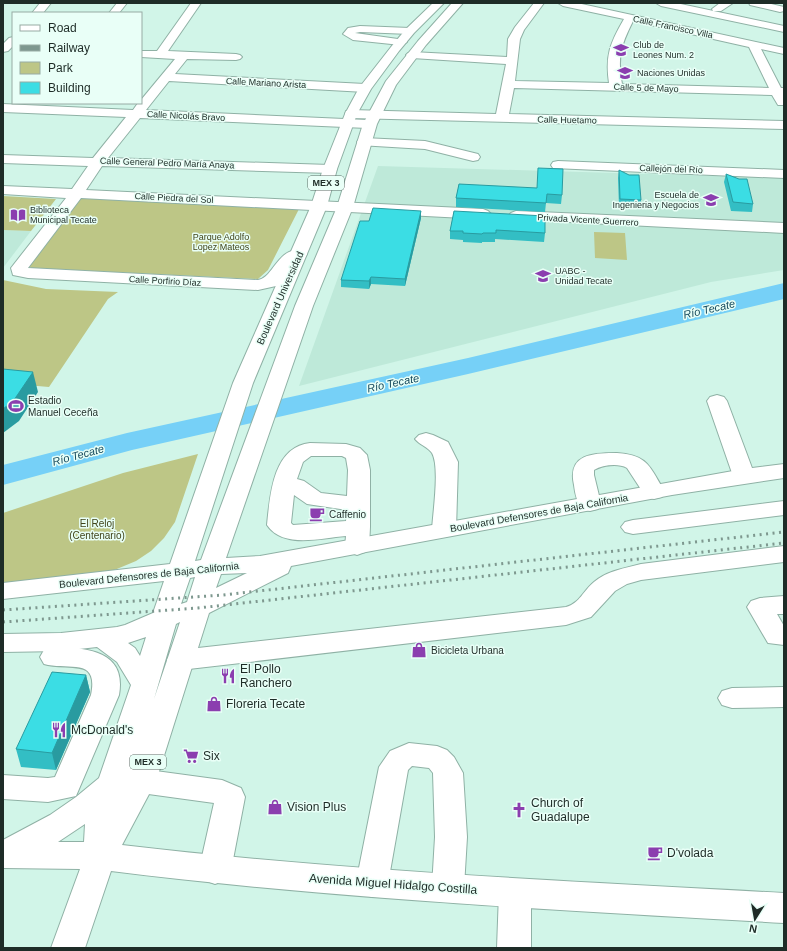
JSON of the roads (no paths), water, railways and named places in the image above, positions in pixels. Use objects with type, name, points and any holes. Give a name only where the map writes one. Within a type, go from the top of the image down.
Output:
[{"type":"street","points":[[38,12],[46,3]]},
{"type":"street","points":[[115,12],[122,3]]},
{"type":"street","points":[[160,55],[196,3]]},
{"type":"street","name":"Boulevard Universidad","points":[[165,618],[210,477],[243,383],[319,206],[330,169],[349,118],[365,88],[406,37],[439,3]]},
{"type":"street","name":"MEX 3","points":[[68,948],[100,856],[141,781],[211,567],[304,306],[345,207],[369,129],[390,84],[422,43],[458,3]]},
{"type":"street","points":[[502,119],[512,61],[514,39],[519,29],[539,3]]},
{"type":"street","name":"Calle Francisco Villa","points":[[562,3],[784,51]]},
{"type":"street","points":[[661,3],[784,29]]},
{"type":"street","points":[[688,3],[784,22]]},
{"type":"street","points":[[717,9],[728,3]]},
{"type":"street","points":[[754,3],[780,9]]},
{"type":"street","points":[[616,87],[612,63],[613,55],[618,39],[630,18]]},
{"type":"street","points":[[406,37],[417,32],[422,35],[422,43]]},
{"type":"street","points":[[753,44],[780,92],[784,106]]},
{"type":"street","points":[[142,54],[236,57]]},
{"type":"street","points":[[412,55],[512,61]]},
{"type":"street","points":[[77,193],[98,161],[183,56]]},
{"type":"street","name":"Calle Mariano Arista","points":[[166,77],[365,88]]},
{"type":"street","name":"Calle 5 de Mayo","points":[[508,84],[780,92]]},
{"type":"street","name":"Calle Nicolás Bravo","points":[[3,108],[41,106],[137,114],[349,118]]},
{"type":"street","name":"Calle Huetamo","points":[[349,118],[369,129],[502,119],[784,125]]},
{"type":"street","points":[[369,129],[430,137]]},
{"type":"street","points":[[369,129],[473,157]]},
{"type":"street","name":"Calle General Pedro María Anaya","points":[[3,159],[330,169]]},
{"type":"street","name":"Callejón del Río","points":[[558,165],[784,174]]},
{"type":"street","name":"Calle Piedra del Sol","points":[[3,190],[345,207]]},
{"type":"street","name":"Calle Porfirio Díaz","points":[[77,193],[19,268],[19,271],[28,273],[258,285],[270,283],[274,280],[281,267],[288,260],[299,254]]},
{"type":"street","name":"Privada Vicente Guerrero","points":[[345,207],[784,228]]},
{"type":"street","points":[[717,402],[744,476]]},
{"type":"street","points":[[426,440],[440,448],[447,462],[444,530]]},
{"type":"street","points":[[305,450],[351,451],[356,455],[359,470],[358,504],[357,537],[294,533],[285,530],[279,525],[281,501],[292,460],[305,450]]},
{"type":"street","points":[[590,504],[583,473],[584,467],[589,463],[617,458],[627,459],[635,463],[654,492]]},
{"type":"street","name":"Boulevard Defensores de Baja California","points":[[3,643],[61,642],[131,633],[165,618],[198,608],[295,559],[357,537],[444,530],[744,476],[784,471]]},
{"type":"street","points":[[285,485],[296,486],[315,499],[358,504]]},
{"type":"street","points":[[633,527],[784,508]]},
{"type":"street","points":[[180,660],[566,616],[586,609],[595,595],[607,584],[622,577],[641,572],[784,554]]},
{"type":"street","name":"Boulevard Defensores de Baja California","points":[[3,591],[295,559]]},
{"type":"street","points":[[784,605],[760,608],[777,636],[784,636]]},
{"type":"street","name":"MEX 3","points":[[100,856],[99,828],[111,785],[145,685],[165,618]]},
{"type":"street","points":[[101,637],[126,656],[145,685]]},
{"type":"street","points":[[3,787],[48,790],[65,788],[105,695],[107,679],[103,668],[91,659],[53,657]]},
{"type":"street","points":[[732,698],[784,697]]},
{"type":"street","points":[[372,883],[394,767],[400,759],[409,754],[437,758],[444,765],[448,773],[451,837],[448,887]]},
{"type":"street","points":[[141,781],[222,792],[230,797],[215,870]]},
{"type":"street","points":[[6,854],[61,824],[87,806],[111,785]]},
{"type":"street","name":"Avenida Miguel Hidalgo Costilla","points":[[6,854],[100,856],[215,870],[372,883],[448,887],[515,893],[784,908]]},
{"type":"street","points":[[514,948],[515,893]]},
{"type":"waterway","name":"Río Tecate","points":[[3,475],[127,442],[468,366],[784,291]]},
{"type":"railway","points":[[3,610],[223,595],[784,532]]},
{"type":"railway","points":[[3,622],[198,608],[784,543]]},
{"type":"place","name":"Club de Leones Num. 2","points":[[621,50]]},
{"type":"place","name":"Naciones Unidas","points":[[625,73]]},
{"type":"place","name":"Escuela de Ingenieria y Negocios","points":[[711,200]]},
{"type":"place","name":"Biblioteca Municipal Tecate","points":[[18,215]]},
{"type":"place","name":"UABC - Unidad Tecate","points":[[543,276]]},
{"type":"place","name":"Estadio Manuel Ceceña","points":[[16,406]]},
{"type":"place","name":"Caffenio","points":[[317,514]]},
{"type":"place","name":"Bicicleta Urbana","points":[[419,650]]},
{"type":"place","name":"El Pollo Ranchero","points":[[228,676]]},
{"type":"place","name":"Floreria Tecate","points":[[214,704]]},
{"type":"place","name":"McDonald's","points":[[59,730]]},
{"type":"place","name":"Six","points":[[191,756]]},
{"type":"place","name":"Vision Plus","points":[[275,807]]},
{"type":"place","name":"Church of Guadalupe","points":[[519,810]]},
{"type":"place","name":"D'volada","points":[[655,853]]},
{"type":"park label","name":"Parque Adolfo Lopez Mateos","points":[[221,242]]},
{"type":"park label","name":"El Reloj (Centenario)","points":[[97,528]]}]
